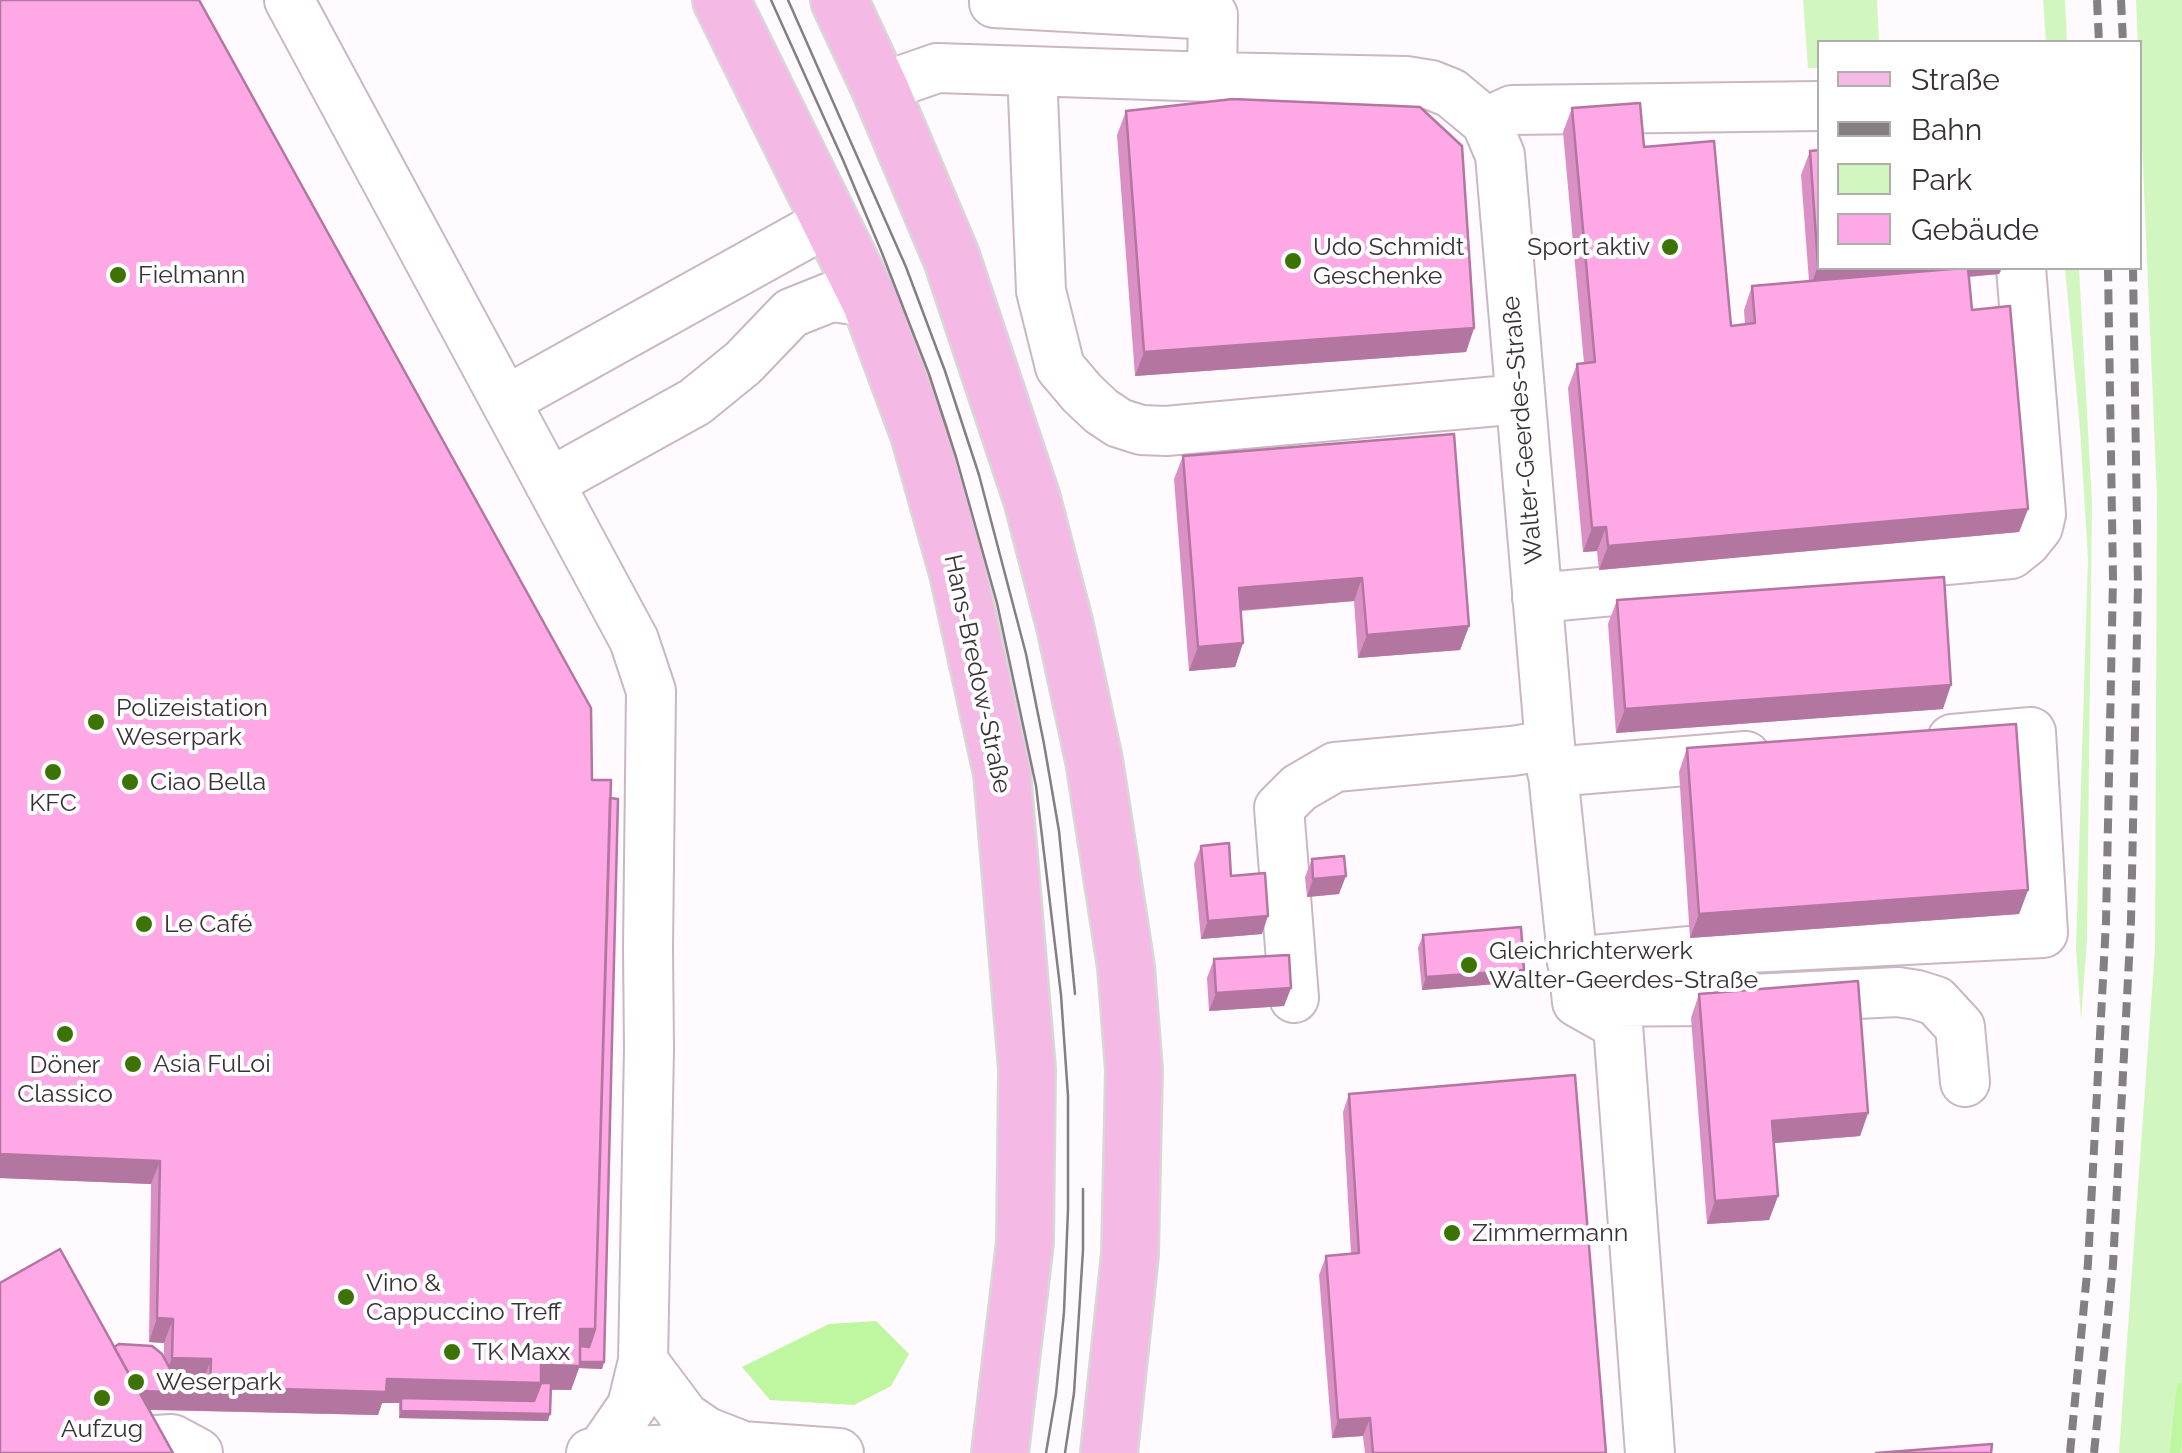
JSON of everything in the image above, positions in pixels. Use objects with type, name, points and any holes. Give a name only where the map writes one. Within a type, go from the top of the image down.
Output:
[{"type":"main road","name":"Hans-Bredow-Straße","points":[[721,0],[870,302],[919,434],[948,538],[1002,773],[1027,1069],[1025,1242],[1000,1453]]},
{"type":"main road","points":[[838,0],[952,259],[1032,499],[1094,760],[1126,967],[1134,1070],[1130,1254],[1108,1453]]},
{"type":"street","points":[[289,0],[634,640],[651,691],[650,1048],[643,1361],[632,1406],[596,1452]]},
{"type":"street","points":[[994,0],[1213,15],[1212,77]]},
{"type":"street","points":[[880,88],[937,68],[1406,81],[1452,93],[1486,122],[1512,110],[1817,106]]},
{"type":"street","points":[[1032,71],[1041,291],[1060,366],[1101,411],[1141,430],[1166,431],[1520,399]]},
{"type":"street","name":"Walter-Geerdes-Straße","points":[[1486,122],[1500,154],[1574,982]]},
{"type":"street","points":[[505,401],[831,220]]},
{"type":"street","points":[[1537,598],[2011,554],[2038,527],[2041,514],[2021,270]]},
{"type":"street","points":[[549,483],[696,402],[743,363],[791,313],[831,297],[870,302]]},
{"type":"street","points":[[1574,982],[1690,951],[2042,934],[2031,732],[1916,742]]},
{"type":"street","points":[[1294,998],[1279,808],[1299,788],[1335,767],[1512,751],[1551,758],[1782,753]]},
{"type":"street","points":[[1574,982],[1710,1001],[1898,992],[1917,996],[1936,1001],[1960,1028],[1965,1082]]},
{"type":"street","points":[[1574,982],[1618,1025],[1650,1453]]},
{"type":"street","points":[[643,1361],[685,1416],[707,1432],[742,1446]]},
{"type":"street","points":[[146,1445],[172,1439],[198,1453]]},
{"type":"street","points":[[596,1452],[742,1446],[839,1453]]},
{"type":"green space","points":[[1803,0],[1877,0],[1879,40],[1817,40],[1817,68],[1808,68]]},
{"type":"green space","points":[[2043,0],[2065,0],[2067,40],[2046,40]]},
{"type":"green space","points":[[2136,0],[2182,0],[2182,1453],[2119,1453],[2155,949],[2157,496],[2142,142],[2142,40],[2138,40]]},
{"type":"green space","points":[[2065,270],[2079,270],[2092,503],[2087,940],[2081,1019],[2076,949],[2088,559]]},
{"type":"shaded area","points":[[876,1321],[909,1354],[891,1386],[854,1405],[770,1400],[742,1367],[829,1324]]},
{"type":"building","name":"Weserpark","points":[[0,0],[199,0],[591,708],[592,780],[611,780],[595,1329],[580,1329],[580,1366],[541,1365],[541,1383],[387,1379],[386,1392],[210,1387],[211,1359],[172,1358],[173,1319],[157,1318],[160,1161],[0,1154]]},
{"type":"building","name":"Udo Schmidt Geschenke","points":[[1233,99],[1420,107],[1462,146],[1474,328],[1144,352],[1126,111]]},
{"type":"building","points":[[1640,103],[1644,147],[1714,141],[1731,326],[1755,323],[1752,286],[1940,270],[1968,270],[1972,310],[2010,306],[2028,509],[1608,546],[1606,527],[1592,528],[1577,364],[1595,362],[1572,108]]},
{"type":"building","points":[[1817,150],[1817,251],[1810,151]]},
{"type":"building","points":[[1454,434],[1469,626],[1367,635],[1362,578],[1239,588],[1243,643],[1198,647],[1183,456]]},
{"type":"building","points":[[1944,577],[1951,685],[1625,709],[1617,600]]},
{"type":"building","points":[[2016,724],[2028,890],[1699,914],[1687,748]]},
{"type":"building","points":[[610,798],[618,799],[604,1362],[580,1362],[580,1346],[589,1347],[595,1329]]},
{"type":"building","points":[[1229,843],[1231,876],[1265,873],[1268,916],[1208,921],[1201,846]]},
{"type":"building","points":[[1344,856],[1346,876],[1313,879],[1312,859]]},
{"type":"building","name":"Gleichrichterwerk Walter-Geerdes-Straße","points":[[1521,927],[1524,970],[1426,977],[1423,935]]},
{"type":"building","points":[[1289,955],[1291,988],[1216,993],[1214,959]]},
{"type":"building","points":[[1858,981],[1868,1113],[1772,1121],[1778,1196],[1715,1201],[1699,994]]},
{"type":"building","points":[[1575,1075],[1606,1453],[1373,1453],[1370,1418],[1338,1420],[1326,1256],[1359,1253],[1349,1094]]},
{"type":"building","points":[[60,1249],[173,1453],[0,1453],[0,1283]]},
{"type":"building","points":[[152,1346],[162,1354],[176,1380],[209,1380],[209,1393],[138,1391],[114,1347]]},
{"type":"building","points":[[541,1383],[551,1383],[550,1414],[401,1411],[401,1398],[534,1401]]},
{"type":"building","points":[[1992,1444],[1991,1453],[1876,1453]]},
{"type":"waterway","points":[[2175,1453],[2182,1388]]},
{"type":"tram line","points":[[771,0],[843,160],[929,374],[997,603],[1036,786],[1061,995],[1068,1096],[1064,1312],[1046,1453]]},
{"type":"tram line","points":[[788,0],[906,267],[979,475],[1026,654],[1044,744],[1059,831],[1075,994]]},
{"type":"tram line","points":[[1065,1453],[1074,1393],[1083,1189]]},
{"type":"railway","points":[[2097,0],[2099,40]]},
{"type":"railway","points":[[2121,0],[2123,40]]},
{"type":"railway","points":[[2070,1453],[2088,1263],[2106,922],[2113,579],[2108,270]]},
{"type":"railway","points":[[2094,1453],[2113,1265],[2131,921],[2138,586],[2133,270]]},
{"type":"place","name":"Sport aktiv","points":[[1670,247]]},
{"type":"place","name":"Udo Schmidt Geschenke","points":[[1293,261]]},
{"type":"place","name":"Fielmann","points":[[118,275]]},
{"type":"place","name":"Polizeistation Weserpark","points":[[96,722]]},
{"type":"place","name":"KFC","points":[[53,772]]},
{"type":"place","name":"Ciao Bella","points":[[130,782]]},
{"type":"place","name":"Le Café","points":[[144,924]]},
{"type":"place","name":"Gleichrichterwerk Walter-Geerdes-Straße","points":[[1469,965]]},
{"type":"place","name":"Döner Classico","points":[[65,1034]]},
{"type":"place","name":"Asia FuLoi","points":[[133,1064]]},
{"type":"place","name":"Zimmermann","points":[[1452,1233]]},
{"type":"place","name":"Vino & Cappuccino Treff","points":[[346,1297]]},
{"type":"place","name":"TK Maxx","points":[[452,1352]]},
{"type":"place","name":"Weserpark","points":[[136,1382]]},
{"type":"place","name":"Aufzug","points":[[102,1398]]}]
